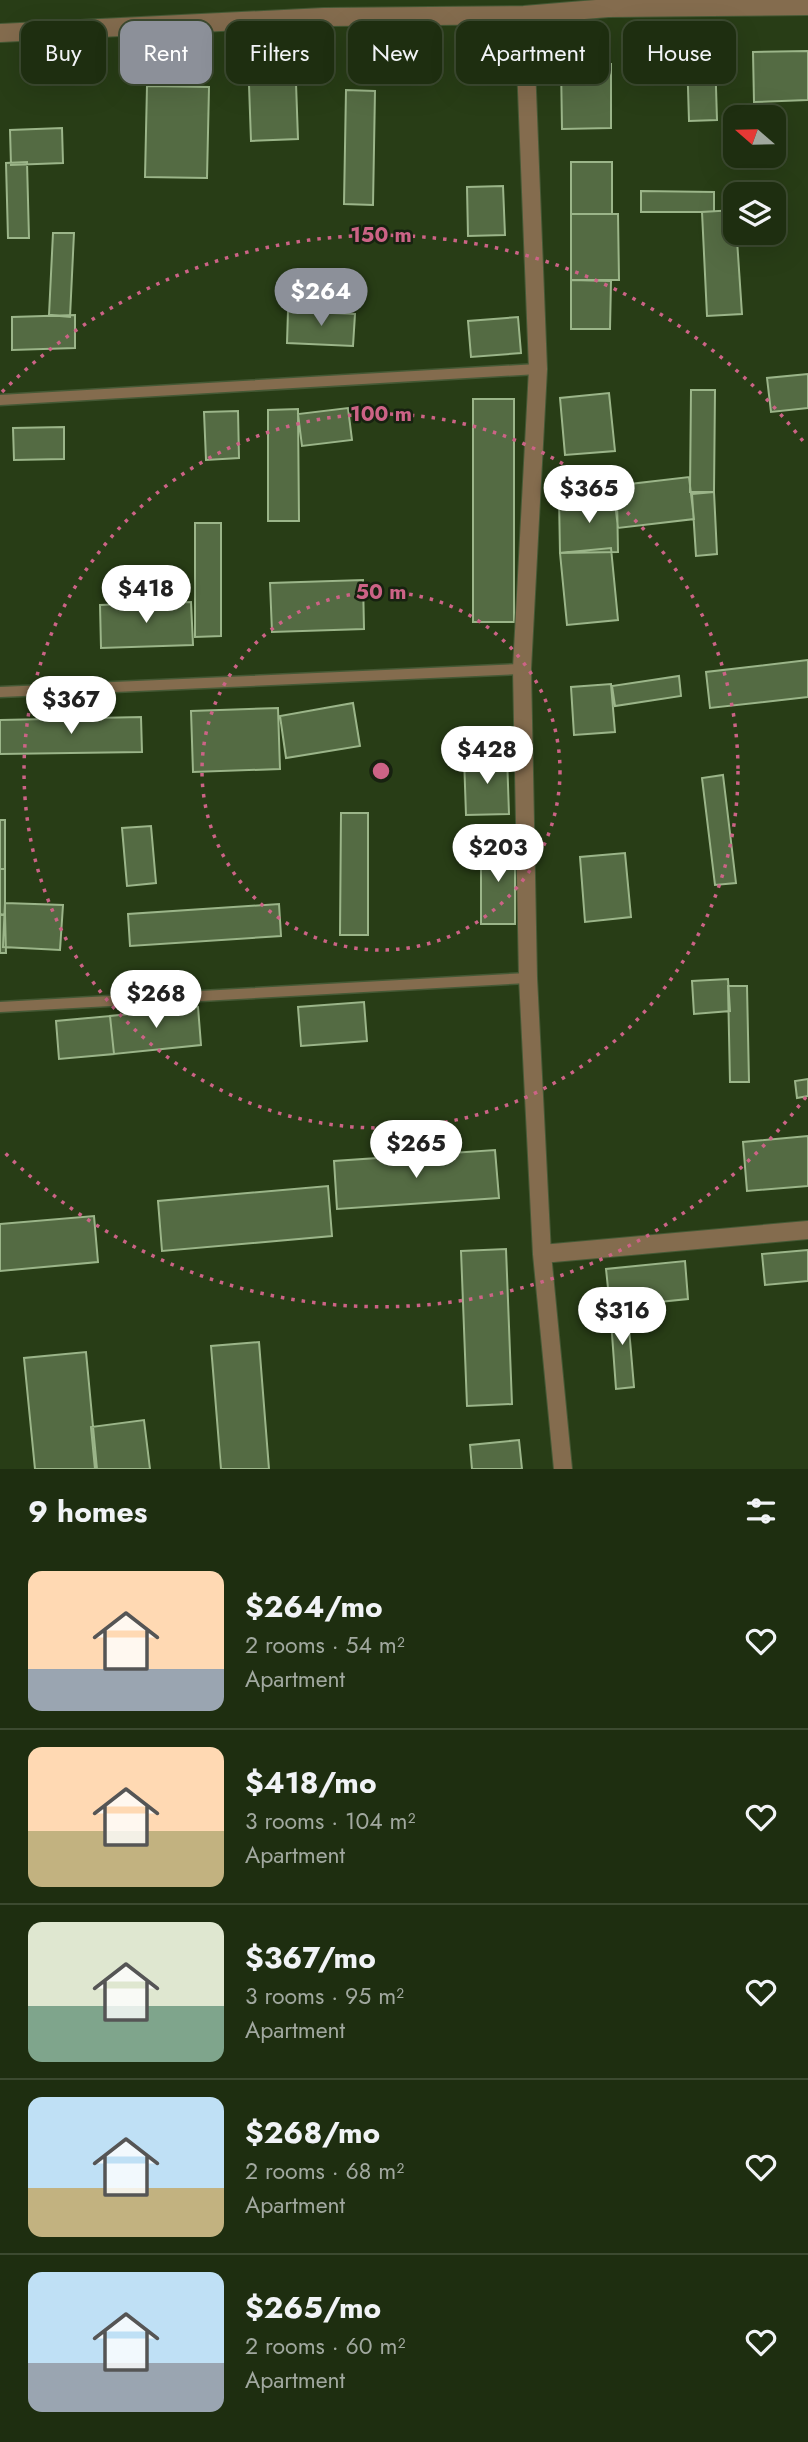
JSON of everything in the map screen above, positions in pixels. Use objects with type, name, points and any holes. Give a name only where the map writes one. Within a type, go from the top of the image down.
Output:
[{"type":"street","points":[[0,33],[324,9],[524,15],[608,4],[808,6]]},
{"type":"street","points":[[524,15],[538,369],[522,669],[528,978],[542,1254],[563,1469]]},
{"type":"street","points":[[542,1254],[808,1230]]},
{"type":"lane","points":[[0,400],[538,369]]},
{"type":"lane","points":[[0,692],[522,669]]},
{"type":"lane","points":[[0,1007],[528,978]]},
{"type":"building","points":[[808,51],[808,100],[754,102],[753,52]]},
{"type":"building","points":[[611,64],[611,128],[562,129],[561,84],[609,84]]},
{"type":"building","points":[[296,84],[298,139],[251,141],[249,85]]},
{"type":"building","points":[[688,84],[716,84],[717,120],[689,121]]},
{"type":"building","points":[[147,86],[209,87],[207,178],[145,177]]},
{"type":"building","points":[[346,90],[375,91],[373,205],[344,204]]},
{"type":"building","points":[[62,128],[63,163],[11,165],[10,130]]},
{"type":"building","points":[[27,162],[29,238],[8,238],[6,163]]},
{"type":"building","points":[[571,162],[612,162],[612,214],[571,214]]},
{"type":"building","points":[[503,186],[505,235],[468,236],[467,187]]},
{"type":"building","points":[[641,191],[714,192],[714,212],[641,212]]},
{"type":"building","points":[[723,211],[723,245],[737,245],[742,314],[707,316],[702,212]]},
{"type":"building","points":[[571,214],[618,214],[619,280],[571,280]]},
{"type":"building","points":[[53,233],[74,233],[70,317],[49,315]]},
{"type":"building","points":[[571,280],[611,281],[610,329],[571,329]]},
{"type":"building","points":[[288,311],[355,314],[353,346],[287,343]]},
{"type":"building","points":[[75,315],[75,348],[12,350],[12,317]]},
{"type":"building","points":[[518,317],[521,353],[471,357],[468,321]]},
{"type":"building","points":[[808,374],[808,408],[771,412],[767,378]]},
{"type":"building","points":[[691,390],[715,390],[714,492],[690,492]]},
{"type":"building","points":[[609,393],[615,451],[565,455],[560,398]]},
{"type":"building","points":[[473,399],[514,399],[514,622],[473,622]]},
{"type":"building","points":[[348,408],[352,440],[302,446],[298,414]]},
{"type":"building","points":[[298,409],[299,521],[268,521],[268,410]]},
{"type":"building","points":[[238,411],[239,458],[206,460],[204,412]]},
{"type":"building","points":[[64,427],[64,459],[14,460],[13,428]]},
{"type":"building","points":[[689,477],[694,519],[618,528],[613,486]]},
{"type":"building","points":[[714,492],[717,554],[696,556],[692,494]]},
{"type":"building","points":[[617,497],[618,552],[560,553],[559,498]]},
{"type":"building","points":[[195,523],[221,523],[221,636],[195,637]]},
{"type":"building","points":[[611,548],[618,620],[567,625],[560,553]]},
{"type":"building","points":[[363,580],[364,629],[272,632],[270,583]]},
{"type":"building","points":[[191,602],[193,645],[101,648],[100,605]]},
{"type":"building","points":[[808,660],[808,697],[710,708],[706,672]]},
{"type":"building","points":[[679,676],[681,696],[615,706],[612,686]]},
{"type":"building","points":[[611,684],[615,732],[574,735],[571,687]]},
{"type":"building","points":[[353,703],[360,746],[286,758],[280,716]]},
{"type":"building","points":[[278,708],[280,769],[193,772],[191,711]]},
{"type":"building","points":[[141,717],[142,752],[0,754],[0,720]]},
{"type":"building","points":[[507,756],[509,814],[466,815],[464,757]]},
{"type":"building","points":[[723,775],[736,883],[715,885],[702,778]]},
{"type":"building","points":[[341,813],[368,813],[368,935],[340,935]]},
{"type":"building","points":[[0,820],[5,820],[5,869],[0,869]]},
{"type":"building","points":[[0,820],[5,820],[5,915],[0,914]]},
{"type":"building","points":[[151,826],[156,883],[127,886],[122,828]]},
{"type":"building","points":[[481,844],[515,844],[515,924],[481,924]]},
{"type":"building","points":[[625,853],[631,917],[585,922],[580,857]]},
{"type":"building","points":[[5,903],[63,905],[60,950],[3,947]]},
{"type":"building","points":[[279,904],[281,936],[130,946],[128,914]]},
{"type":"building","points":[[0,915],[5,915],[6,953],[0,953]]},
{"type":"building","points":[[728,979],[730,1011],[694,1014],[692,981]]},
{"type":"building","points":[[728,986],[747,986],[749,1082],[730,1082]]},
{"type":"building","points":[[364,1002],[367,1041],[301,1046],[298,1007]]},
{"type":"building","points":[[198,1007],[201,1045],[114,1054],[110,1016]]},
{"type":"building","points":[[110,1016],[114,1054],[59,1059],[56,1021]]},
{"type":"building","points":[[808,1079],[808,1096],[797,1098],[795,1081]]},
{"type":"building","points":[[808,1136],[808,1186],[747,1191],[743,1142]]},
{"type":"building","points":[[495,1150],[499,1198],[337,1209],[334,1161]]},
{"type":"building","points":[[328,1186],[332,1236],[162,1251],[158,1201]]},
{"type":"building","points":[[94,1216],[98,1262],[0,1271],[0,1224]]},
{"type":"building","points":[[506,1249],[512,1404],[467,1406],[461,1251]]},
{"type":"building","points":[[808,1250],[808,1281],[765,1285],[762,1254]]},
{"type":"building","points":[[685,1261],[688,1299],[610,1307],[606,1269]]},
{"type":"building","points":[[627,1305],[634,1387],[616,1389],[610,1307]]},
{"type":"building","points":[[259,1342],[269,1469],[221,1469],[211,1346]]},
{"type":"building","points":[[86,1352],[97,1469],[35,1469],[24,1358]]},
{"type":"building","points":[[144,1420],[150,1469],[95,1469],[91,1427]]},
{"type":"building","points":[[519,1440],[522,1469],[472,1469],[470,1445]]}]
